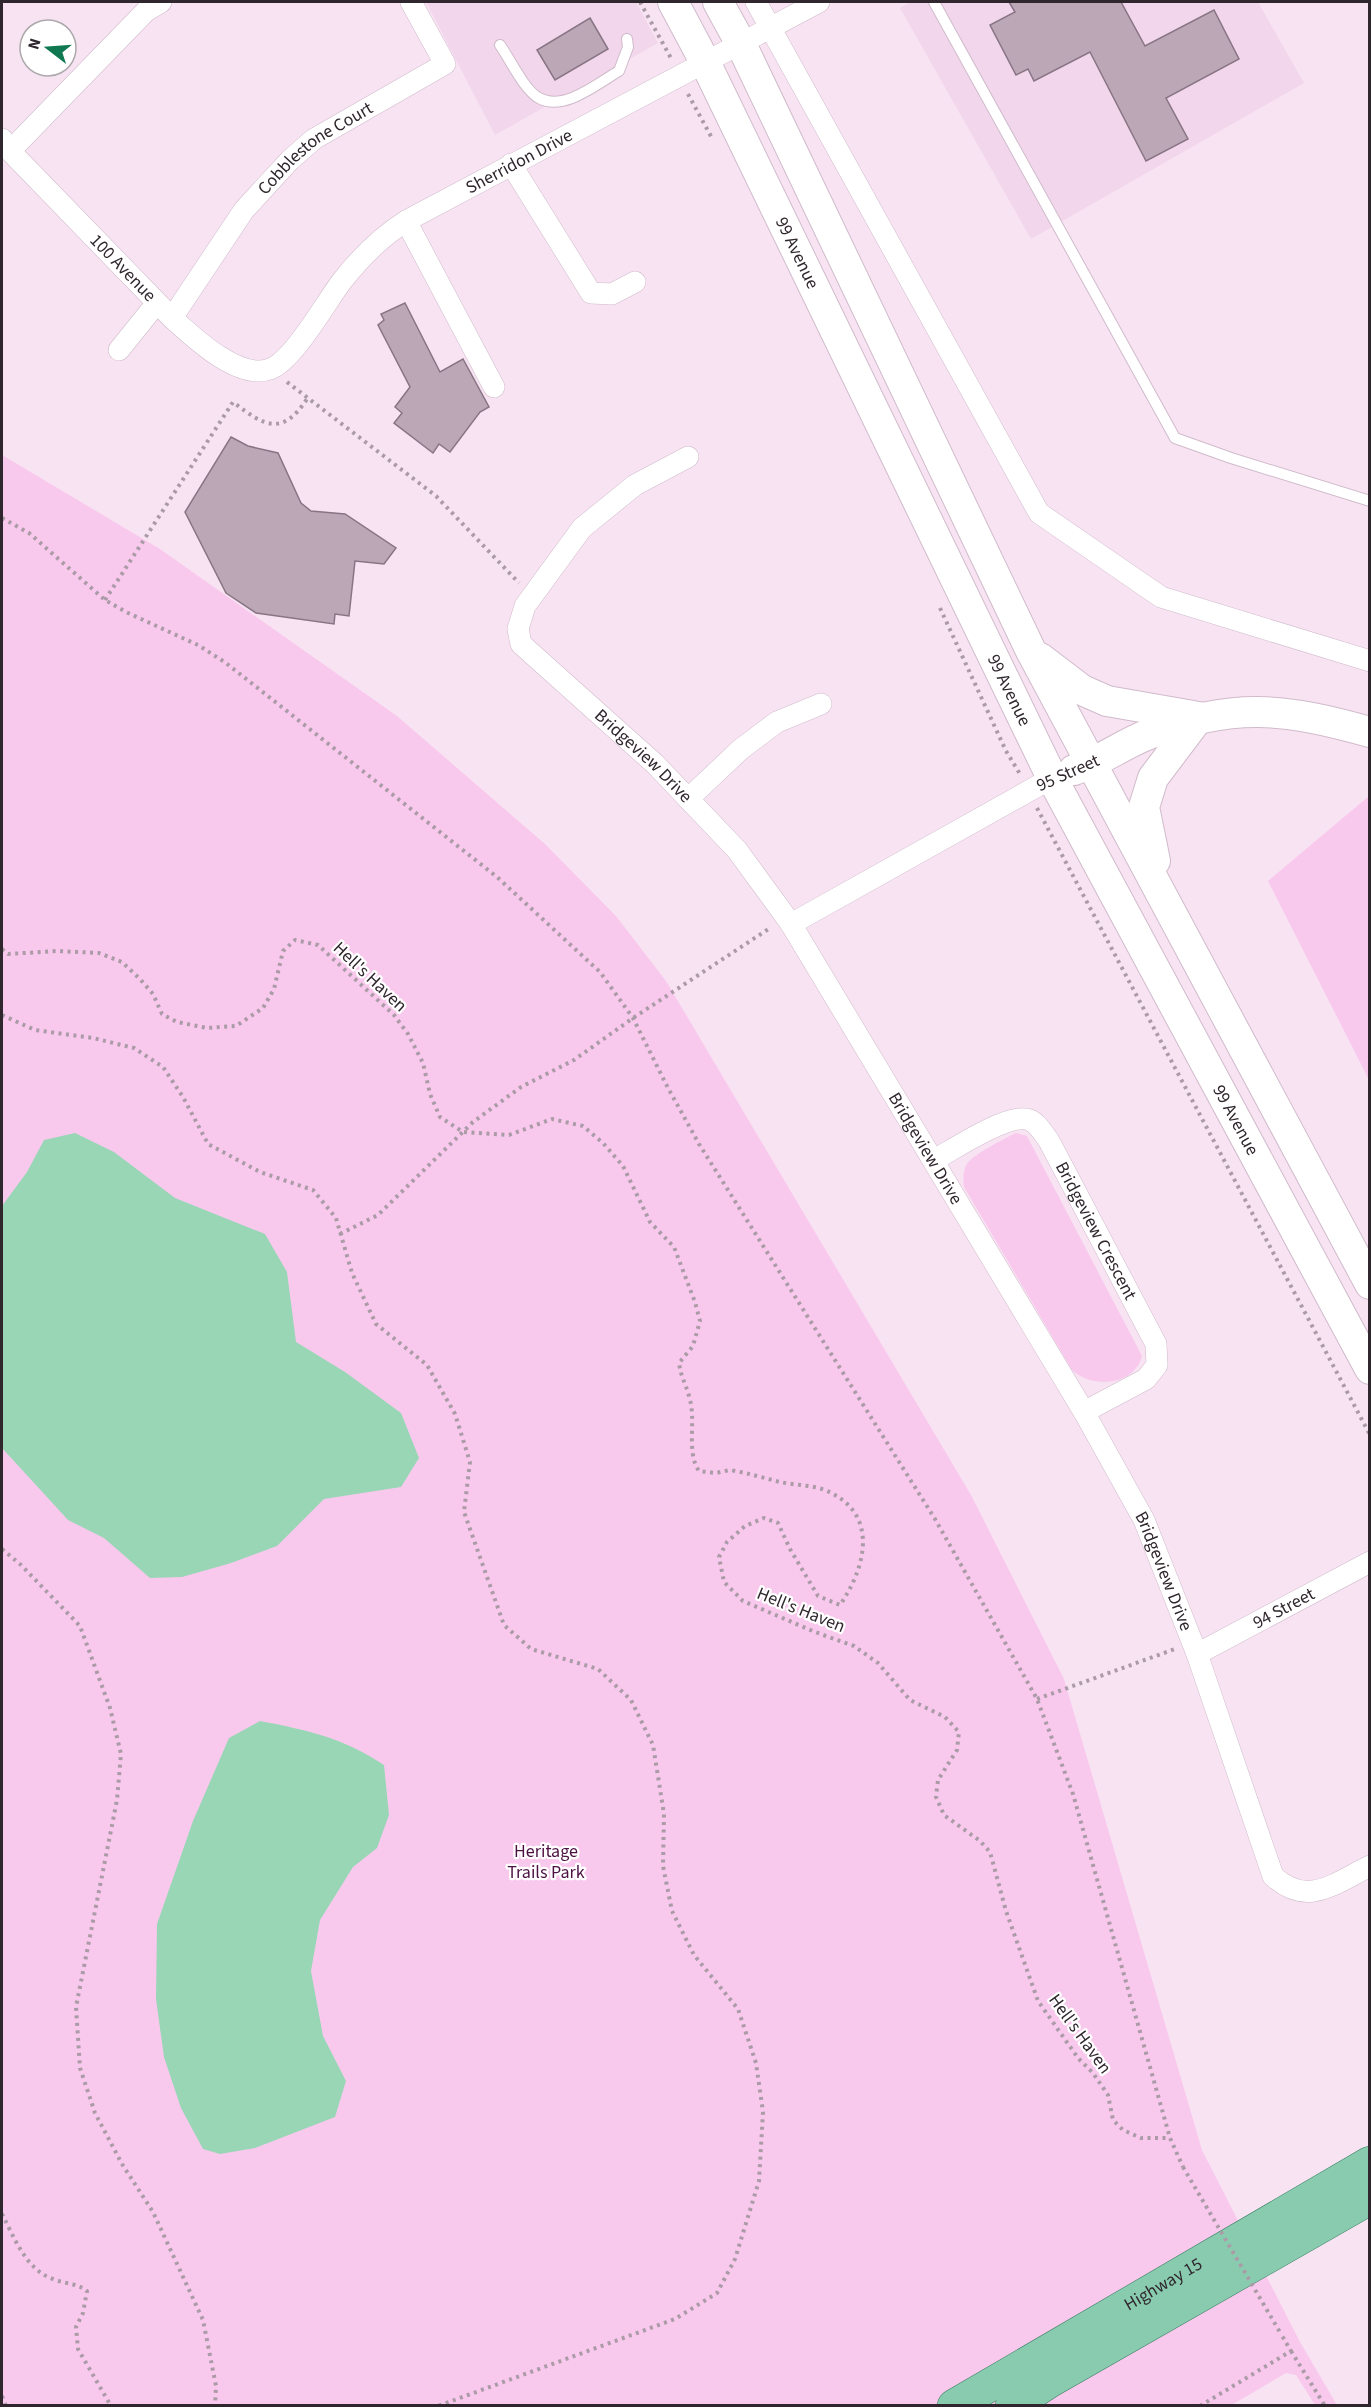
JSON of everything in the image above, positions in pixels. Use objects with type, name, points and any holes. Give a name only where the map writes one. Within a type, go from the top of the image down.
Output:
[{"type":"main road","name":"99 Avenue","points":[[673,2],[705,62],[1052,778],[1370,1369]]},
{"type":"main road","name":"99 Avenue","points":[[718,2],[741,44],[1031,651],[1370,1284]]},
{"type":"main road","points":[[1031,651],[1082,690],[1107,701],[1199,717],[1153,778],[1144,807],[1161,891]]},
{"type":"main road","name":"95 Street","points":[[1052,778],[1092,764],[1147,735],[1199,717],[1240,711],[1263,711],[1321,719],[1370,732]]},
{"type":"main road","name":"Highway 15","points":[[954,2406],[1370,2163]]},
{"type":"main road","name":"Highway 15","points":[[1012,2406],[1048,2382],[1370,2198]]},
{"type":"street","points":[[6,145],[146,11],[161,2]]},
{"type":"street","name":"Cobblestone Court","points":[[172,318],[244,210],[290,160],[314,139],[445,64],[411,2]]},
{"type":"street","points":[[756,2],[1039,513],[1161,597],[1370,662]]},
{"type":"street","name":"Sherridon Drive","points":[[266,370],[289,354],[344,279],[386,234],[511,164],[819,2]]},
{"type":"street","name":"100 Avenue","points":[[6,145],[156,304],[197,340],[240,367],[266,370]]},
{"type":"street","points":[[511,164],[591,293],[612,294],[635,282]]},
{"type":"street","points":[[406,221],[494,387]]},
{"type":"street","points":[[119,350],[156,304]]},
{"type":"street","name":"Bridgeview Drive","points":[[688,457],[635,485],[582,528],[522,615],[518,629],[521,644],[655,764],[737,850],[788,920],[1084,1412],[1144,1520],[1195,1649],[1273,1876],[1285,1888],[1301,1893],[1319,1891],[1370,1866]]},
{"type":"street","points":[[688,799],[741,749],[777,722],[821,704]]},
{"type":"street","name":"95 Street","points":[[788,920],[1052,778]]},
{"type":"street","name":"Bridgeview Crescent","points":[[934,1160],[1008,1120],[1028,1119],[1038,1126],[1049,1141],[1156,1344],[1157,1365],[1146,1379],[1084,1412]]},
{"type":"street","name":"94 Street","points":[[1195,1649],[1370,1562]]},
{"type":"lane","points":[[934,2],[1174,438],[1370,501]]},
{"type":"lane","points":[[500,45],[529,89],[538,98],[560,101],[569,99],[619,71],[628,47],[627,39]]},
{"type":"path","points":[[640,2],[667,51]]},
{"type":"path","points":[[266,370],[436,496],[534,595]]},
{"type":"path","points":[[105,600],[233,402],[258,421],[279,424],[291,419],[307,399]]},
{"type":"path","points":[[2,519],[29,533],[105,600],[198,645],[235,670],[496,878],[600,972],[633,1018],[668,1089],[699,1144],[935,1519],[1037,1699],[1073,1794],[1170,2138],[1183,2167],[1325,2406]]},
{"type":"path","points":[[1045,825],[1370,1435]]},
{"type":"path","points":[[340,1234],[378,1215],[472,1122],[521,1088],[574,1060],[633,1018],[788,920]]},
{"type":"path","name":"Hell's Haven","points":[[2,949],[8,954],[89,951],[122,962],[153,994],[162,1014],[177,1022],[207,1028],[236,1026],[264,1008],[274,989],[283,951],[295,940],[318,945],[394,1015],[408,1034],[423,1063],[430,1094],[440,1117],[463,1132],[509,1135],[552,1119],[583,1126],[603,1143],[623,1166],[650,1222],[674,1246],[695,1302],[700,1321],[693,1346],[679,1363],[681,1378],[690,1400],[693,1462],[699,1471],[716,1473],[730,1470],[821,1489],[841,1499],[858,1514],[864,1540],[862,1551],[850,1591],[840,1605],[818,1596],[790,1549],[778,1523],[764,1518],[745,1526],[728,1542],[719,1557],[724,1582],[743,1601],[854,1646],[878,1663],[910,1701],[945,1717],[958,1732],[957,1750],[938,1780],[936,1797],[944,1815],[980,1841],[990,1852],[1006,1911],[1038,2001],[1078,2058],[1108,2095],[1113,2120],[1123,2130],[1141,2138],[1170,2138]]},
{"type":"path","points":[[2,1015],[35,1030],[93,1038],[134,1048],[163,1067],[183,1096],[208,1144],[260,1172],[313,1190],[336,1218],[351,1273],[376,1324],[427,1365],[455,1414],[470,1462],[464,1512],[504,1625],[531,1649],[598,1669],[631,1700],[653,1745],[664,1814],[663,1866],[672,1911],[694,1956],[738,2009],[756,2063],[763,2112],[759,2181],[735,2259],[717,2293],[675,2319],[438,2406]]},
{"type":"path","points":[[2,1549],[21,1565],[80,1626],[110,1708],[121,1754],[117,1800],[76,2007],[80,2068],[95,2113],[122,2164],[153,2212],[203,2320],[216,2386],[215,2406]]},
{"type":"path","points":[[1037,1699],[1195,1649]]},
{"type":"path","points":[[2,2214],[30,2264],[50,2279],[81,2285],[87,2291],[76,2327],[78,2349],[111,2406]]},
{"type":"path","points":[[1200,2406],[1291,2351]]},
{"type":"path","points":[[2,2396],[6,2406]]},
{"type":"shaded area","points":[[426,2],[636,2],[658,43],[495,135]]},
{"type":"shaded area","points":[[911,2],[1258,2],[1304,83],[1031,239],[900,8]]},
{"type":"shaded area","points":[[75,1133],[114,1152],[175,1198],[265,1234],[287,1272],[296,1342],[345,1372],[401,1413],[419,1458],[401,1487],[324,1499],[277,1546],[231,1563],[182,1577],[150,1578],[104,1538],[68,1520],[2,1448],[2,1206],[27,1172],[44,1140]]},
{"type":"shaded area","points":[[260,1721],[325,1736],[354,1748],[384,1765],[389,1815],[377,1848],[353,1867],[320,1920],[311,1971],[323,2036],[346,2081],[335,2117],[255,2148],[220,2154],[203,2149],[181,2108],[164,2057],[156,1999],[157,1924],[193,1821],[229,1738]]},
{"type":"green space","name":"Heritage Trails Park","points":[[2,455],[160,549],[397,716],[545,844],[616,916],[666,981],[971,1495],[1064,1679],[1202,2150],[1300,2342],[1337,2405],[1315,2405],[1296,2375],[1286,2373],[1230,2406],[2,2405]]},
{"type":"green space","points":[[1369,796],[1369,1080],[1268,881]]},
{"type":"green space","points":[[1016,1133],[1027,1136],[1142,1356],[1138,1366],[1122,1379],[1101,1382],[1081,1376],[1072,1370],[964,1187],[965,1169],[970,1160]]},
{"type":"building","points":[[1009,2],[1121,2],[1145,46],[1214,10],[1239,59],[1166,98],[1188,139],[1146,161],[1090,52],[1034,81],[1028,69],[1016,75],[990,25],[1015,12]]},
{"type":"building","points":[[590,18],[608,49],[555,80],[537,50]]},
{"type":"building","points":[[405,303],[440,372],[463,359],[489,407],[480,412],[450,452],[439,444],[433,453],[394,423],[402,413],[395,407],[410,387],[378,325],[384,320],[381,314]]},
{"type":"building","points":[[231,437],[248,446],[278,453],[301,503],[311,511],[345,514],[396,548],[384,564],[355,561],[349,616],[335,614],[334,624],[256,613],[226,593],[185,512]]}]
